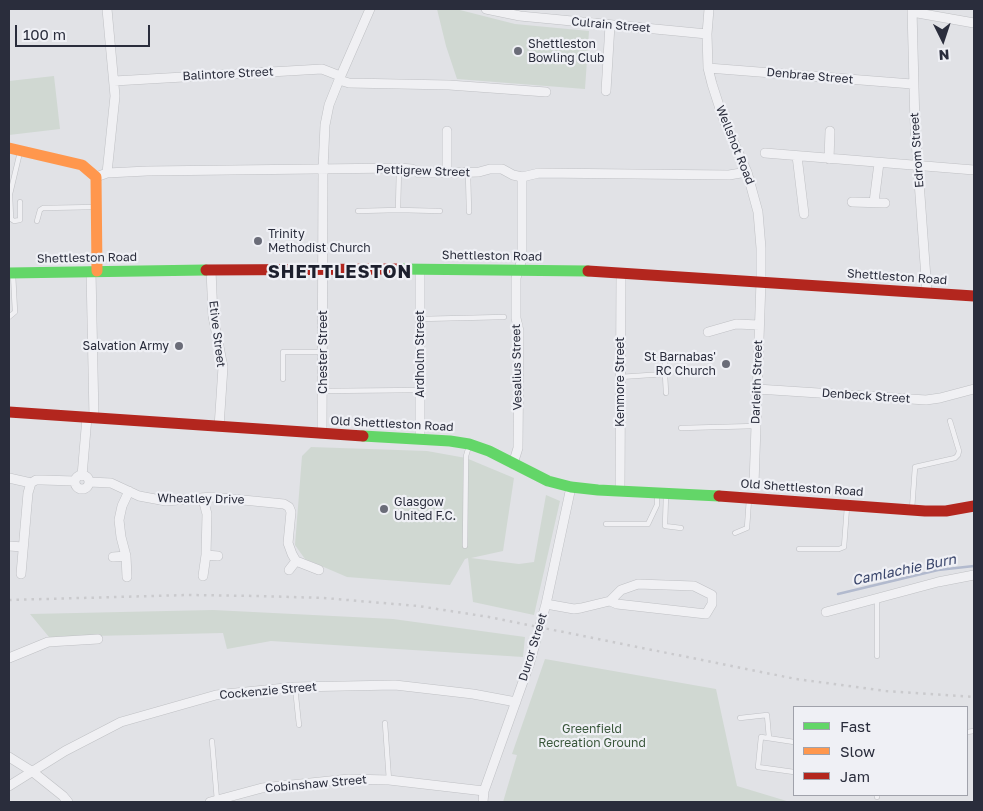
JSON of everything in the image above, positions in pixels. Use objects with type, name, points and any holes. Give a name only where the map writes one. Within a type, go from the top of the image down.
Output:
[{"type":"street","points":[[82,479],[90,417],[97,207],[115,96],[107,9]]},
{"type":"street","name":"Chester Street","points":[[322,434],[323,169],[325,125],[329,105],[370,9]]},
{"type":"street","name":"Culrain Street","points":[[486,9],[520,16],[707,34]]},
{"type":"street","name":"Wellshot Road","points":[[709,9],[707,34],[708,68],[723,118],[747,172],[758,212],[760,281]]},
{"type":"street","points":[[912,11],[974,23]]},
{"type":"street","name":"Edrom Street","points":[[912,11],[914,126],[926,292]]},
{"type":"street","points":[[606,91],[610,25]]},
{"type":"street","name":"Denbrae Street","points":[[708,68],[912,84]]},
{"type":"street","name":"Balintore Street","points":[[114,81],[322,69],[348,83],[449,85],[546,92]]},
{"type":"street","points":[[446,173],[447,131]]},
{"type":"street","points":[[829,158],[830,131]]},
{"type":"street","points":[[9,148],[82,165],[92,172],[101,175]]},
{"type":"street","points":[[765,153],[974,170]]},
{"type":"street","points":[[797,156],[804,214]]},
{"type":"street","points":[[874,202],[879,163]]},
{"type":"street","name":"Pettigrew Street","points":[[101,175],[399,168],[412,169],[420,173],[468,173],[502,169],[522,177],[538,173],[729,175],[747,172]]},
{"type":"street","name":"Vesalius Street","points":[[513,464],[518,448],[519,331],[516,318],[516,278],[522,259],[522,177]]},
{"type":"street","points":[[852,202],[885,203]]},
{"type":"street","name":"Shettleston Road","points":[[11,273],[323,269],[519,270],[622,273],[974,296]]},
{"type":"street","name":"Ardholm Street","points":[[420,269],[420,439]]},
{"type":"street","name":"Etive Street","points":[[211,270],[213,316],[223,367],[218,427]]},
{"type":"street","name":"Kenmore Street","points":[[620,492],[622,273]]},
{"type":"street","name":"Darleith Street","points":[[754,484],[760,281]]},
{"type":"street","points":[[708,332],[736,324],[759,325]]},
{"type":"street","name":"Denbeck Street","points":[[757,389],[926,400],[974,389]]},
{"type":"street","name":"Old Shettleston Road","points":[[9,412],[450,441],[469,444],[494,454],[548,481],[571,487],[620,492],[750,497],[912,510],[946,511],[974,506]]},
{"type":"street","name":"Wheatley Drive","points":[[9,478],[31,483],[36,480],[82,479],[111,483],[139,496],[166,501],[212,497],[284,504],[289,507],[291,512],[288,543],[296,561]]},
{"type":"street","points":[[21,574],[28,493],[31,483]]},
{"type":"street","name":"Duror Street","points":[[483,802],[484,791],[530,662],[546,604],[571,487]]},
{"type":"street","points":[[127,577],[126,556],[120,537],[119,520],[122,506],[129,491]]},
{"type":"street","points":[[203,499],[207,514],[206,554],[203,576]]},
{"type":"street","points":[[9,546],[23,547]]},
{"type":"street","points":[[206,554],[218,556]]},
{"type":"street","points":[[113,557],[126,556]]},
{"type":"street","points":[[288,570],[296,561],[319,570]]},
{"type":"street","points":[[826,612],[949,579],[974,575]]},
{"type":"street","points":[[546,604],[574,609],[610,600],[621,590],[638,584],[694,586],[712,595],[712,604],[706,614],[616,604],[610,600]]},
{"type":"street","points":[[9,658],[48,642],[98,639]]},
{"type":"street","name":"Cockenzie Street","points":[[9,786],[65,751],[121,722],[216,695],[295,687],[394,685],[472,694],[516,702]]},
{"type":"street","points":[[9,757],[33,772],[68,802]]},
{"type":"street","name":"Cobinshaw Street","points":[[213,801],[262,788],[349,779],[389,780],[484,791]]},
{"type":"lane","points":[[20,202],[20,220],[14,221],[12,219],[9,194],[21,151]]},
{"type":"lane","points":[[398,210],[399,168]]},
{"type":"lane","points":[[468,173],[469,212]]},
{"type":"lane","points":[[37,222],[40,210],[43,208],[97,207]]},
{"type":"lane","points":[[358,210],[440,210]]},
{"type":"lane","points":[[9,317],[15,312],[11,273]]},
{"type":"lane","points":[[420,319],[504,317]]},
{"type":"lane","points":[[283,379],[284,352],[322,352]]},
{"type":"lane","points":[[665,353],[664,374],[666,393]]},
{"type":"lane","points":[[620,377],[664,374]]},
{"type":"lane","points":[[322,391],[420,390]]},
{"type":"lane","points":[[912,510],[915,467],[955,458],[958,455],[959,451],[950,421]]},
{"type":"lane","points":[[681,428],[756,426]]},
{"type":"lane","points":[[465,546],[466,456],[469,444]]},
{"type":"lane","points":[[606,524],[648,524],[662,493]]},
{"type":"lane","points":[[662,493],[665,526],[681,528]]},
{"type":"lane","points":[[735,533],[747,528],[750,497]]},
{"type":"lane","points":[[799,549],[839,549],[844,547],[847,505]]},
{"type":"lane","points":[[877,598],[877,656]]},
{"type":"lane","points":[[295,687],[299,725]]},
{"type":"lane","points":[[740,718],[767,715],[769,738]]},
{"type":"lane","points":[[385,723],[389,780]]},
{"type":"lane","points":[[793,742],[761,737],[758,766],[793,772]]},
{"type":"lane","points":[[212,741],[213,801]]},
{"type":"green space","name":"Shettleston Bowling Club","points":[[437,9],[456,9],[515,24],[589,31],[585,89],[457,79],[446,46]]},
{"type":"green space","points":[[54,76],[60,129],[9,135],[9,81]]},
{"type":"green space","points":[[311,447],[427,451],[466,458],[514,478],[503,551],[471,558],[519,564],[534,562],[546,495],[560,501],[534,615],[473,602],[468,558],[465,559],[450,585],[347,577],[305,559],[295,545],[302,456]]},
{"type":"green space","points":[[213,610],[393,619],[525,637],[523,657],[271,641],[227,649],[223,633],[49,637],[30,614]]},
{"type":"green space","name":"Greenfield Recreation Ground","points":[[545,659],[716,689],[737,786],[790,802],[503,802],[517,755],[512,754]]},
{"type":"waterway","name":"Camlachie Burn","points":[[838,594],[938,570],[974,566]]},
{"type":"railway","points":[[9,600],[188,595],[259,596],[324,598],[418,606],[489,617],[796,679],[886,691],[974,697]]},
{"type":"traffic: fast","points":[[399,269],[588,271]]},
{"type":"traffic: fast","points":[[9,273],[206,270]]},
{"type":"traffic: fast","points":[[363,436],[450,441],[469,444],[489,451],[548,481],[571,487],[719,496]]},
{"type":"traffic: slow","points":[[9,148],[82,165],[96,177],[97,271]]},
{"type":"traffic: jam","points":[[206,270],[399,269]]},
{"type":"traffic: jam","points":[[588,271],[974,296]]},
{"type":"traffic: jam","points":[[9,412],[363,436]]},
{"type":"traffic: jam","points":[[719,496],[925,511],[946,511],[974,506]]},
{"type":"place","name":"Shettleston Bowling Club","points":[[518,51]]},
{"type":"place","name":"Trinity Methodist Church","points":[[258,241]]},
{"type":"place","name":"Salvation Army","points":[[179,346]]},
{"type":"place","name":"St Barnabas' RC Church","points":[[726,364]]},
{"type":"place","name":"Glasgow United F.C.","points":[[384,509]]},
{"type":"district","name":"SHETTLESTON","points":[[340,272]]}]
